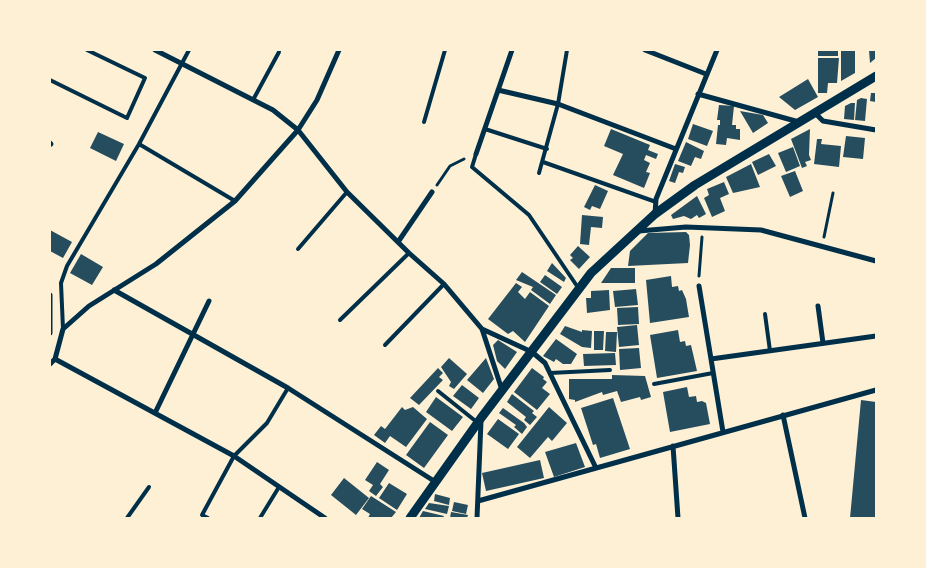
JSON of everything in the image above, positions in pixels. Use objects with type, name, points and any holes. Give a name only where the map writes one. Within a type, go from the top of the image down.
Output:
[{"type":"street","points":[[155,50],[273,110],[298,130],[347,192],[408,253],[444,284],[482,329],[502,390]]},
{"type":"street","points":[[50,364],[55,359],[63,329],[89,306],[156,264],[235,201],[298,130],[321,92],[340,50]]},
{"type":"street","points":[[476,154],[512,50]]},
{"type":"street","points":[[645,50],[706,74]]},
{"type":"street","points":[[655,214],[656,202],[676,149],[717,50]]},
{"type":"street","points":[[410,518],[434,481],[479,420],[591,273],[655,214],[695,185],[876,76]]},
{"type":"street","points":[[498,90],[558,104],[676,149]]},
{"type":"street","points":[[698,94],[800,122]]},
{"type":"street","points":[[815,113],[823,121],[876,130]]},
{"type":"street","points":[[398,242],[432,192]]},
{"type":"street","points":[[636,231],[686,227],[760,230],[876,261]]},
{"type":"street","points":[[699,286],[723,432]]},
{"type":"street","points":[[114,290],[288,388],[434,481]]},
{"type":"street","points":[[50,295],[50,333]]},
{"type":"street","points":[[155,414],[209,301]]},
{"type":"street","points":[[818,306],[824,344]]},
{"type":"street","points":[[482,329],[532,352],[545,363],[596,468]]},
{"type":"street","points":[[711,358],[876,336]]},
{"type":"street","points":[[55,359],[234,456],[325,518]]},
{"type":"street","points":[[478,501],[876,390]]},
{"type":"street","points":[[783,415],[805,518]]},
{"type":"street","points":[[477,518],[479,420]]},
{"type":"street","points":[[672,446],[678,518]]},
{"type":"lane","points":[[50,80],[127,118],[145,78],[87,50]]},
{"type":"lane","points":[[63,329],[62,283],[66,266],[139,144],[190,50]]},
{"type":"lane","points":[[424,122],[445,50]]},
{"type":"lane","points":[[539,173],[558,104],[567,50]]},
{"type":"lane","points":[[253,100],[279,52]]},
{"type":"lane","points":[[485,129],[547,149]]},
{"type":"lane","points":[[139,144],[235,201]]},
{"type":"lane","points":[[476,154],[472,167],[529,215],[579,289]]},
{"type":"lane","points":[[543,162],[656,202]]},
{"type":"lane","points":[[298,249],[347,192]]},
{"type":"lane","points":[[340,320],[408,253]]},
{"type":"lane","points":[[385,345],[444,284]]},
{"type":"lane","points":[[765,314],[770,350]]},
{"type":"lane","points":[[550,373],[610,370]]},
{"type":"lane","points":[[654,384],[713,373]]},
{"type":"lane","points":[[208,518],[202,515],[234,456],[267,423],[288,388]]},
{"type":"lane","points":[[438,391],[479,420]]},
{"type":"lane","points":[[127,518],[149,487]]},
{"type":"lane","points":[[260,518],[278,487]]},
{"type":"path","points":[[432,192],[450,166],[476,154]]},
{"type":"path","points":[[826,228],[833,193]]},
{"type":"path","points":[[699,286],[702,244]]},
{"type":"building","points":[[818,50],[838,50],[838,56],[818,56]]},
{"type":"building","points":[[869,50],[876,50],[876,58],[870,63]]},
{"type":"building","points":[[841,51],[855,51],[855,73],[841,81]]},
{"type":"building","points":[[818,58],[839,58],[837,83],[828,83],[827,93],[818,93]]},
{"type":"building","points":[[808,79],[818,97],[795,110],[779,97]]},
{"type":"building","points":[[871,93],[876,93],[876,102],[870,101]]},
{"type":"building","points":[[861,98],[867,99],[865,121],[855,120],[857,100]]},
{"type":"building","points":[[855,103],[854,120],[844,119],[845,106]]},
{"type":"building","points":[[719,105],[734,106],[732,125],[736,125],[736,129],[740,129],[740,140],[727,138],[726,145],[716,144],[718,125],[720,125],[720,120],[717,120]]},
{"type":"building","points":[[740,111],[763,115],[768,123],[753,133]]},
{"type":"building","points":[[693,124],[713,131],[707,146],[688,139]]},
{"type":"building","points":[[611,129],[650,145],[648,150],[658,154],[656,159],[646,155],[644,160],[650,163],[646,172],[650,173],[644,188],[613,175],[623,154],[604,146]]},
{"type":"building","points":[[810,129],[809,155],[811,160],[805,162],[807,166],[802,168],[791,139]]},
{"type":"building","points":[[98,132],[124,144],[116,161],[90,148]]},
{"type":"building","points":[[846,136],[865,138],[863,159],[843,157]]},
{"type":"building","points":[[817,139],[822,139],[821,144],[841,146],[839,167],[814,164]]},
{"type":"building","points":[[686,142],[704,151],[701,159],[695,157],[691,166],[678,161]]},
{"type":"building","points":[[793,147],[800,166],[786,172],[778,153]]},
{"type":"building","points":[[769,154],[776,166],[758,175],[752,162]]},
{"type":"building","points":[[675,164],[685,167],[683,173],[679,172],[675,183],[669,181]]},
{"type":"building","points":[[751,164],[760,187],[733,193],[726,177]]},
{"type":"building","points":[[795,171],[803,191],[790,197],[781,176]]},
{"type":"building","points":[[724,182],[729,194],[720,198],[725,211],[712,217],[704,198],[709,195],[707,189]]},
{"type":"building","points":[[595,185],[608,191],[600,209],[592,206],[590,210],[584,207]]},
{"type":"building","points":[[697,196],[706,214],[699,218],[697,215],[691,219],[684,216],[673,219],[671,215]]},
{"type":"building","points":[[582,215],[603,217],[602,228],[591,227],[589,245],[580,244]]},
{"type":"building","points":[[50,230],[72,242],[63,258],[50,251]]},
{"type":"building","points":[[686,232],[689,235],[690,245],[688,263],[628,266],[630,251],[648,233]]},
{"type":"building","points":[[578,246],[590,257],[579,269],[570,260],[573,258],[570,255]]},
{"type":"building","points":[[81,254],[103,267],[92,285],[70,273]]},
{"type":"building","points":[[552,263],[566,278],[564,282],[547,271]]},
{"type":"building","points":[[611,268],[635,268],[635,283],[601,283]]},
{"type":"building","points":[[522,272],[556,295],[550,304],[531,290],[533,287],[516,280]]},
{"type":"building","points":[[545,275],[562,287],[557,294],[540,282]]},
{"type":"building","points":[[671,276],[672,287],[678,286],[679,291],[682,290],[686,299],[689,317],[650,323],[646,280]]},
{"type":"building","points":[[516,283],[522,287],[518,292],[525,299],[530,292],[549,306],[525,342],[513,331],[508,334],[488,319]]},
{"type":"building","points":[[636,289],[638,305],[615,307],[613,291]]},
{"type":"building","points":[[609,290],[610,310],[587,313],[586,298],[591,298],[591,291]]},
{"type":"building","points":[[638,307],[639,324],[618,325],[617,308]]},
{"type":"building","points":[[637,325],[639,345],[619,347],[617,327]]},
{"type":"building","points":[[565,326],[582,332],[582,330],[592,331],[591,348],[582,347],[560,334]]},
{"type":"building","points":[[678,330],[680,342],[685,341],[686,346],[691,345],[697,371],[657,378],[650,335]]},
{"type":"building","points":[[594,331],[604,331],[603,350],[594,350]]},
{"type":"building","points":[[606,332],[617,332],[616,352],[605,351]]},
{"type":"building","points":[[556,339],[577,354],[571,364],[563,364],[556,359],[554,362],[543,356]]},
{"type":"building","points":[[498,340],[517,352],[505,369],[497,361],[493,345]]},
{"type":"building","points":[[639,348],[641,368],[620,370],[619,349]]},
{"type":"building","points":[[615,353],[616,365],[584,366],[583,354]]},
{"type":"building","points":[[449,358],[467,374],[454,389],[449,386],[451,382],[441,367]]},
{"type":"building","points":[[486,358],[494,379],[483,393],[467,380]]},
{"type":"building","points":[[438,368],[443,373],[439,377],[443,380],[419,405],[410,398]]},
{"type":"building","points":[[532,368],[544,377],[543,379],[547,382],[542,388],[550,394],[537,410],[514,392]]},
{"type":"building","points":[[612,375],[645,376],[651,397],[641,400],[640,397],[621,402],[617,391],[603,395],[602,392],[575,402],[575,400],[569,399],[569,379],[612,379]]},
{"type":"building","points":[[462,385],[479,398],[471,409],[453,396]]},
{"type":"building","points":[[687,387],[689,397],[696,396],[697,402],[702,401],[706,403],[710,424],[670,432],[663,392]]},
{"type":"building","points":[[512,394],[534,411],[532,413],[537,417],[530,425],[524,420],[526,417],[507,402]]},
{"type":"building","points":[[436,397],[463,417],[452,431],[426,412]]},
{"type":"building","points":[[613,398],[630,449],[600,458],[596,444],[593,445],[581,408]]},
{"type":"building","points":[[861,400],[876,402],[876,518],[850,518]]},
{"type":"building","points":[[402,407],[405,410],[413,407],[427,419],[406,447],[390,436],[385,443],[374,435],[381,426],[385,429]]},
{"type":"building","points":[[549,407],[567,423],[552,441],[548,437],[530,458],[517,447]]},
{"type":"building","points":[[503,408],[527,427],[522,434],[514,427],[516,425],[499,413]]},
{"type":"building","points":[[498,419],[519,434],[508,449],[487,434]]},
{"type":"building","points":[[430,422],[448,435],[424,468],[406,455]]},
{"type":"building","points":[[576,443],[585,467],[554,477],[545,452]]},
{"type":"building","points":[[540,460],[544,478],[486,491],[482,473]]},
{"type":"building","points":[[377,462],[389,470],[380,484],[383,487],[376,496],[369,491],[373,485],[365,480]]},
{"type":"building","points":[[344,478],[369,498],[356,515],[331,495]]},
{"type":"building","points":[[389,483],[407,494],[397,510],[379,498]]},
{"type":"building","points":[[435,494],[450,498],[449,505],[434,501]]},
{"type":"building","points":[[371,496],[396,512],[391,518],[368,518],[370,514],[362,509]]},
{"type":"building","points":[[454,502],[468,505],[466,514],[452,511]]},
{"type":"building","points":[[429,503],[449,506],[447,514],[425,509]]},
{"type":"building","points":[[423,511],[444,516],[443,518],[419,518]]},
{"type":"building","points":[[451,512],[468,515],[467,518],[450,518]]}]
